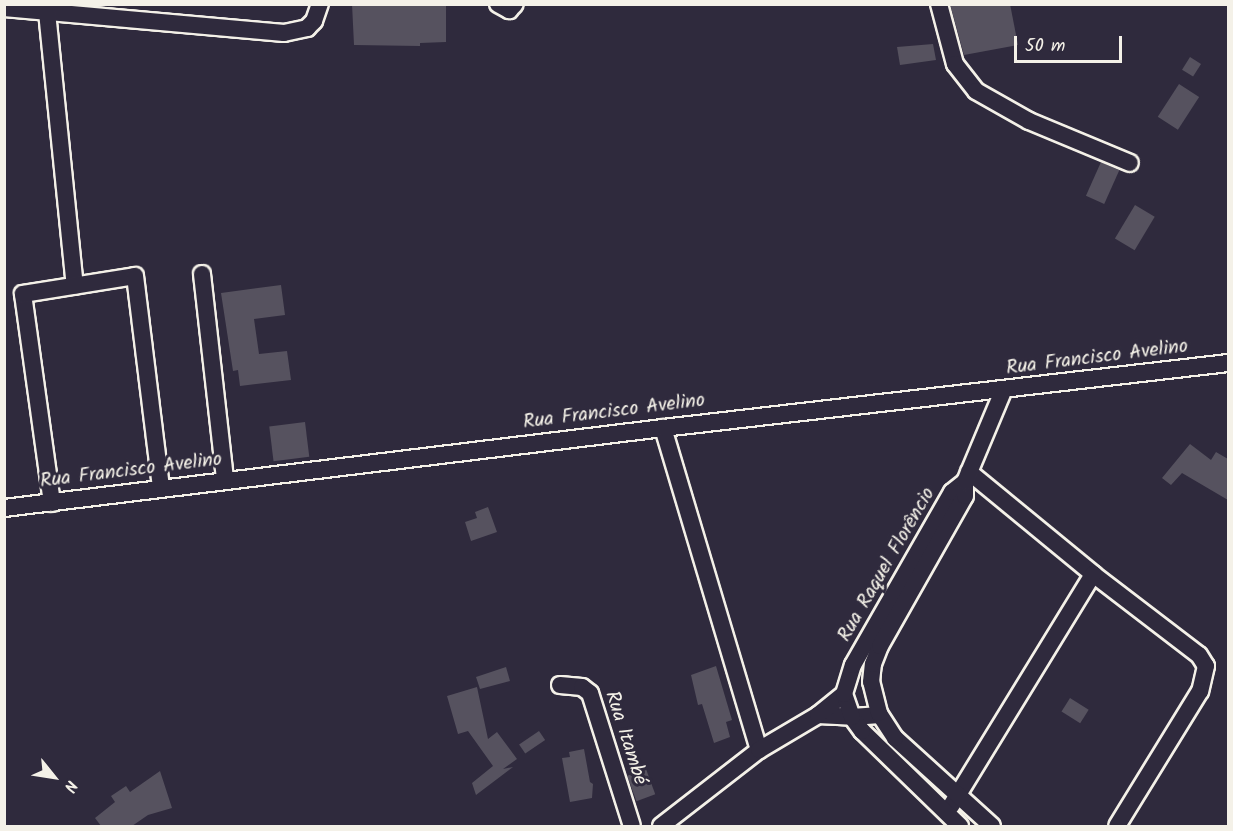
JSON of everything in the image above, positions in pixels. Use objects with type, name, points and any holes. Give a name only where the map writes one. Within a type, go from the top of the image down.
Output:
[{"type":"street","points":[[4,8],[284,33],[307,28],[314,21],[320,4]]},
{"type":"street","points":[[498,4],[509,10],[515,4]]},
{"type":"street","points":[[939,4],[955,64],[976,91],[1029,121],[1130,163]]},
{"type":"street","points":[[47,12],[75,286]]},
{"type":"street","points":[[202,274],[225,480]]},
{"type":"street","points":[[52,503],[23,294],[135,276],[161,488]]},
{"type":"street","name":"Rua Francisco Avelino","points":[[4,508],[663,428],[1228,363]]},
{"type":"street","points":[[1003,390],[967,477],[1199,656],[1206,666],[1200,691],[1117,826]]},
{"type":"street","points":[[663,428],[759,750]]},
{"type":"street","name":"Rua Raquel Florêncio","points":[[844,694],[853,665],[952,492],[967,477]]},
{"type":"street","name":"Rua Raquel Florêncio","points":[[967,477],[965,496],[880,646],[873,664],[871,682],[880,715],[896,738],[992,826]]},
{"type":"street","points":[[946,814],[1093,574]]},
{"type":"street","name":"Rua Itambé","points":[[560,685],[582,687],[590,693],[632,826]]},
{"type":"street","points":[[660,826],[759,750],[818,715],[844,694],[852,717],[862,731],[960,826]]},
{"type":"street","points":[[818,715],[852,717],[880,715]]},
{"type":"building","points":[[352,4],[446,4],[446,42],[420,43],[420,46],[354,45]]},
{"type":"building","points":[[950,4],[1010,4],[1018,45],[964,55]]},
{"type":"building","points":[[933,44],[936,60],[900,65],[897,47]]},
{"type":"building","points":[[1190,57],[1201,64],[1193,77],[1182,70]]},
{"type":"building","points":[[1179,84],[1199,97],[1178,130],[1158,117]]},
{"type":"building","points":[[1101,162],[1119,170],[1104,204],[1086,196]]},
{"type":"building","points":[[1135,205],[1155,217],[1135,250],[1115,238]]},
{"type":"building","points":[[281,285],[285,315],[254,319],[259,354],[287,351],[291,380],[240,386],[238,370],[233,371],[221,293]]},
{"type":"building","points":[[305,422],[309,457],[274,461],[269,426]]},
{"type":"building","points":[[1190,444],[1211,460],[1216,452],[1228,459],[1228,500],[1182,473],[1171,485],[1162,478]]},
{"type":"building","points":[[488,507],[497,532],[471,541],[465,522],[477,518],[475,512]]},
{"type":"building","points":[[716,666],[732,720],[726,722],[730,737],[714,743],[702,704],[698,705],[691,675]]},
{"type":"building","points":[[506,667],[510,681],[480,689],[476,677]]},
{"type":"building","points":[[477,687],[488,739],[497,732],[517,759],[503,769],[513,767],[476,795],[472,783],[493,766],[468,731],[458,734],[447,696]]},
{"type":"building","points":[[1070,698],[1089,710],[1080,723],[1062,712]]},
{"type":"building","points":[[539,731],[545,740],[525,754],[519,744]]},
{"type":"building","points":[[584,749],[590,782],[593,784],[592,798],[570,802],[562,758],[570,757],[569,752]]},
{"type":"building","points":[[646,769],[655,794],[636,801],[627,776]]},
{"type":"building","points":[[160,771],[172,808],[148,815],[132,826],[101,826],[95,818],[115,802],[111,796],[126,786],[130,792]]}]
